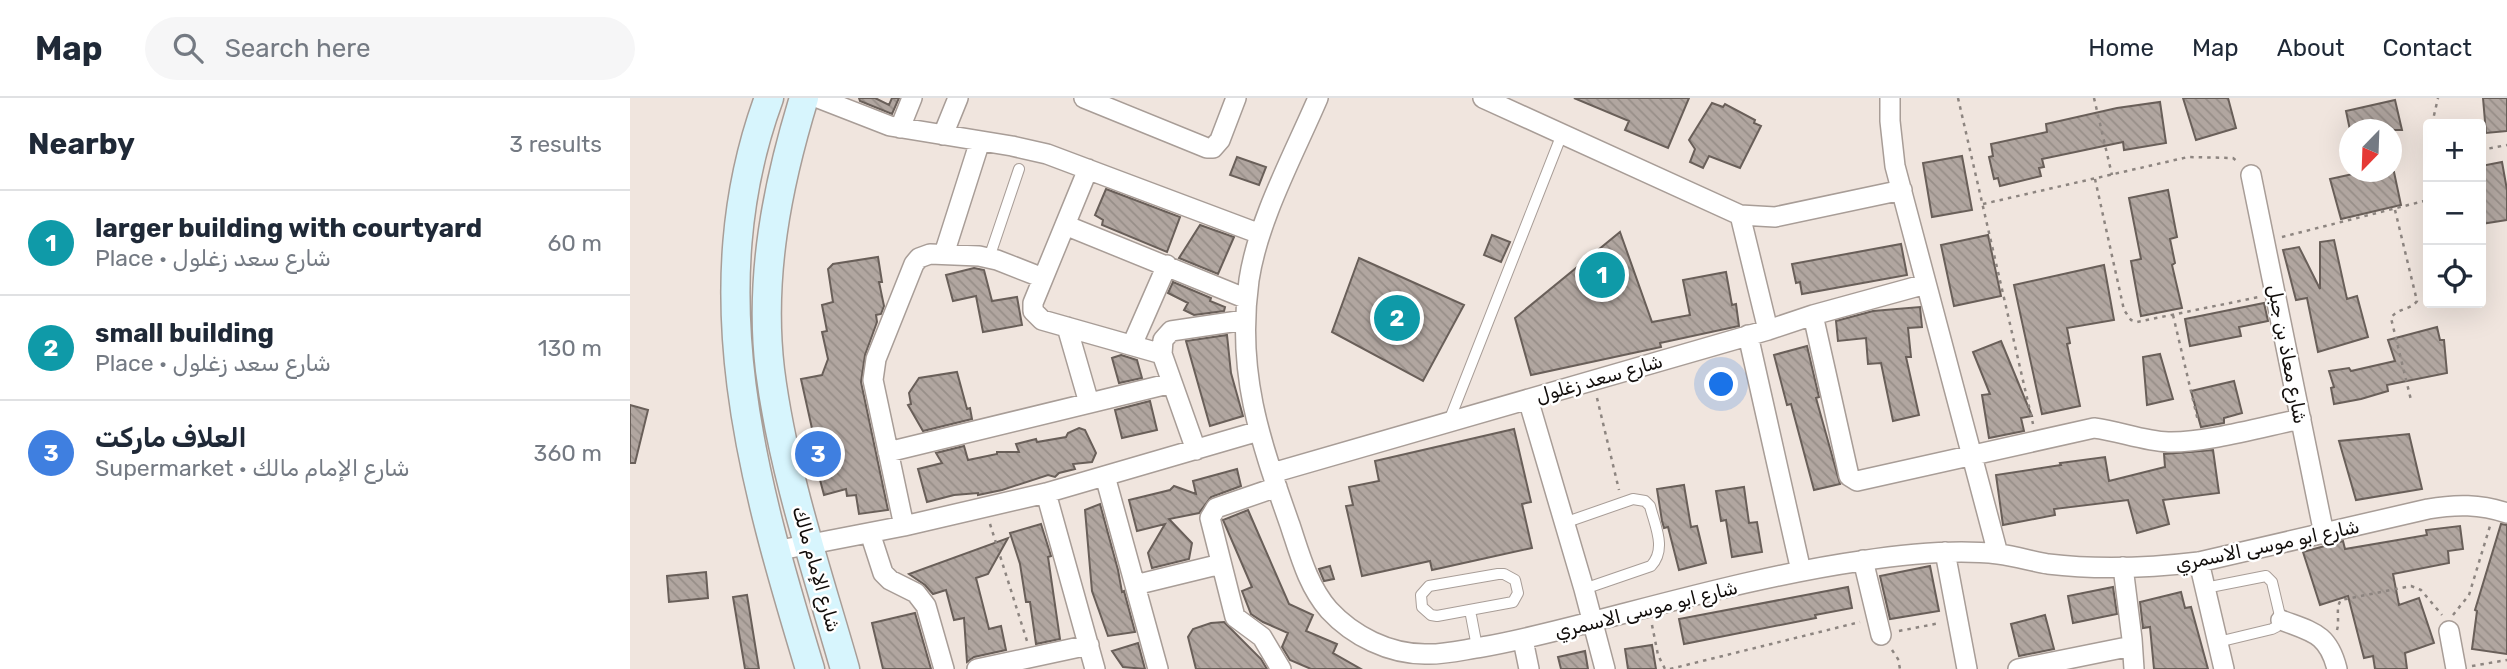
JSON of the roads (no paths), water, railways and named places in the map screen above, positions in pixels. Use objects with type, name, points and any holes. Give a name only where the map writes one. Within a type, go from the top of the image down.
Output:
[{"type":"street","name":"شارع الإمام مالك","points":[[769,98],[759,126],[741,208],[735,289],[739,371],[749,443],[775,551],[810,669]]},
{"type":"street","name":"شارع الإمام مالك","points":[[804,98],[784,168],[776,208],[770,248],[767,329],[770,369],[782,443],[845,669]]},
{"type":"street","points":[[818,98],[900,128],[1038,152],[1260,234]]},
{"type":"street","points":[[900,128],[912,98]]},
{"type":"street","points":[[943,135],[958,98]]},
{"type":"street","points":[[1084,98],[1213,148],[1220,140],[1236,98]]},
{"type":"street","name":"شارع ابو موسى الاسمري","points":[[1318,98],[1260,234],[1247,299],[1244,354],[1249,393],[1259,432],[1314,589],[1329,610],[1348,628],[1371,641],[1408,652],[1447,654],[1523,640],[1801,571],[1863,560],[1945,552],[1998,554],[2048,564],[2123,567],[2199,562],[2428,509],[2455,505],[2501,511]]},
{"type":"street","points":[[1483,98],[1740,215],[1775,217],[1902,190]]},
{"type":"street","points":[[1890,98],[1892,145],[1902,190],[1998,554]]},
{"type":"street","points":[[944,254],[980,141]]},
{"type":"street","points":[[1088,169],[1033,303],[1033,312],[1038,318],[1162,354]]},
{"type":"street","name":"شارع معاذ بن جبل","points":[[2251,174],[2324,534]]},
{"type":"street","points":[[1740,215],[1768,330]]},
{"type":"street","points":[[1065,225],[1247,299]]},
{"type":"street","points":[[904,526],[874,388],[876,359],[916,260],[924,255],[944,254],[989,258],[1043,278]]},
{"type":"street","points":[[1132,345],[1167,265]]},
{"type":"street","name":"شارع سعد زغلول","points":[[1221,564],[1211,524],[1212,513],[1274,480],[1449,421],[1926,284]]},
{"type":"street","points":[[1813,315],[1851,478],[1860,482],[2094,428],[2166,442],[2202,438],[2301,419]]},
{"type":"street","points":[[1196,450],[1162,354],[1163,340],[1171,331],[1245,320]]},
{"type":"street","points":[[1067,327],[1089,403]]},
{"type":"street","points":[[1748,335],[1801,571]]},
{"type":"street","points":[[888,452],[1172,383]]},
{"type":"street","points":[[1528,399],[1605,669]]},
{"type":"street","points":[[775,551],[1046,494],[1259,432]]},
{"type":"street","points":[[1105,476],[1158,669]]},
{"type":"street","points":[[1046,494],[1096,669]]},
{"type":"street","points":[[870,533],[883,573],[890,580],[916,593],[926,606],[944,669]]},
{"type":"street","points":[[1945,552],[1967,669]]},
{"type":"street","points":[[1863,560],[1879,627]]},
{"type":"street","points":[[2199,562],[2224,669]]},
{"type":"street","points":[[1135,585],[1221,564],[1235,617],[1262,637],[1281,669]]},
{"type":"street","points":[[2123,567],[2134,669]]},
{"type":"street","points":[[2281,620],[2312,632],[2327,643],[2333,652],[2337,669]]},
{"type":"street","points":[[2449,626],[2456,669]]},
{"type":"street","points":[[1523,640],[1528,669]]},
{"type":"street","points":[[977,669],[1089,645]]},
{"type":"street","points":[[2018,669],[2132,646]]},
{"type":"lane","points":[[1449,421],[1562,134]]},
{"type":"lane","points":[[989,258],[1019,169]]},
{"type":"lane","points":[[1564,523],[1639,499],[1650,506],[1660,547],[1651,566],[1584,589]]},
{"type":"lane","points":[[1504,574],[1515,580],[1518,593],[1513,602],[1470,610],[1431,615],[1422,607],[1421,596],[1429,586],[1460,580],[1504,574]]},
{"type":"lane","points":[[2205,588],[2266,576],[2272,582],[2281,620],[2272,629],[2217,642]]},
{"type":"lane","points":[[1470,610],[1477,648]]},
{"type":"place","name":"larger building with courtyard","points":[[1602,275]]},
{"type":"place","name":"small building","points":[[1397,318]]},
{"type":"place","name":"العلاف ماركت","points":[[818,454]]}]
